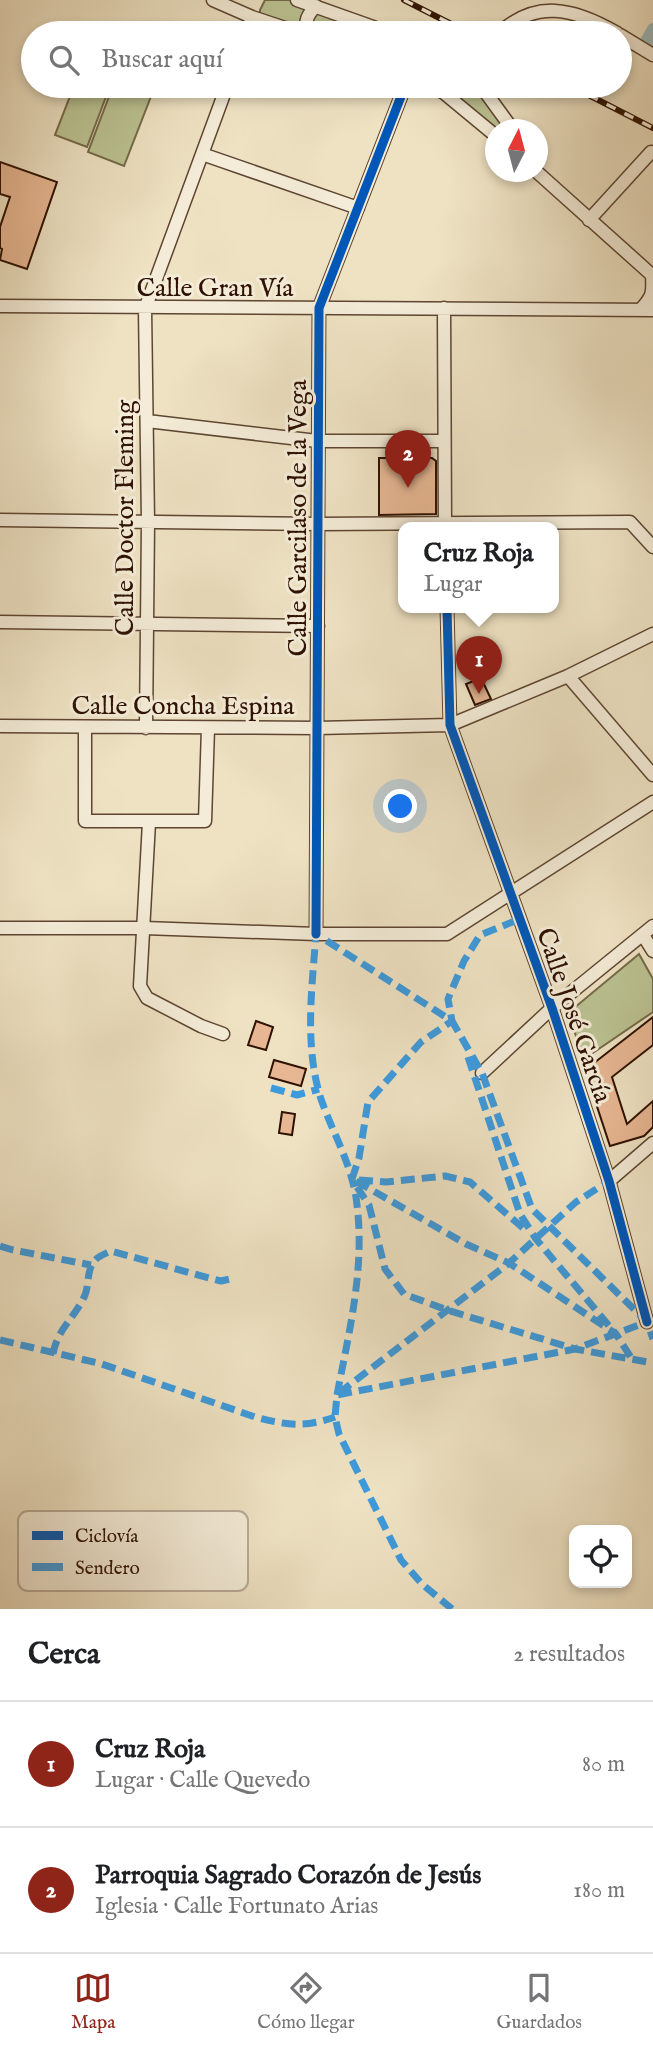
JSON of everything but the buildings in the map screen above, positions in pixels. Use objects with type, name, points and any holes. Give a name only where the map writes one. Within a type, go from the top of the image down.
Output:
[{"type":"street","points":[[213,0],[265,21]]},
{"type":"street","points":[[297,0],[357,21]]},
{"type":"street","points":[[510,21],[520,9],[536,1],[558,2],[596,21]]},
{"type":"street","points":[[306,21],[308,13],[316,6]]},
{"type":"street","points":[[252,21],[253,17]]},
{"type":"street","points":[[632,42],[653,55]]},
{"type":"street","points":[[145,309],[223,98]]},
{"type":"street","points":[[319,308],[400,98]]},
{"type":"street","points":[[450,98],[485,128]]},
{"type":"street","points":[[490,98],[505,119]]},
{"type":"street","points":[[589,220],[651,152]]},
{"type":"street","points":[[202,153],[358,208]]},
{"type":"street","points":[[548,176],[561,192]]},
{"type":"street","points":[[548,181],[652,275]]},
{"type":"street","name":"Calle Gran Vía","points":[[0,306],[145,309],[647,310],[653,290],[652,275]]},
{"type":"street","name":"Calle Garcilaso de la Vega","points":[[316,934],[319,308]]},
{"type":"street","points":[[444,308],[445,522]]},
{"type":"street","name":"Calle Doctor Fleming","points":[[145,309],[148,522],[146,728]]},
{"type":"street","points":[[147,421],[317,441],[444,441]]},
{"type":"street","points":[[0,520],[398,525]]},
{"type":"street","points":[[559,523],[630,522],[653,547]]},
{"type":"street","name":"Calle José García","points":[[447,613],[450,725],[552,1009],[609,1181],[647,1322]]},
{"type":"street","points":[[0,622],[318,626]]},
{"type":"street","points":[[450,725],[568,676],[653,634]]},
{"type":"street","points":[[568,676],[653,775]]},
{"type":"street","name":"Calle Concha Espina","points":[[0,726],[317,728],[450,725]]},
{"type":"street","points":[[85,728],[85,821],[149,822],[205,821],[208,728]]},
{"type":"street","points":[[0,928],[447,934],[653,802]]},
{"type":"street","points":[[149,822],[140,986],[147,998],[201,1026],[223,1034]]},
{"type":"street","points":[[482,1073],[552,1009],[648,930],[653,951]]},
{"type":"street","points":[[609,1181],[653,1143]]},
{"type":"green space","points":[[265,0],[297,0],[356,21],[263,21],[260,20],[260,10]]},
{"type":"green space","points":[[69,98],[105,98],[87,147],[55,135]]},
{"type":"green space","points":[[108,98],[150,98],[124,166],[88,152]]},
{"type":"green space","points":[[449,98],[490,98],[506,119],[485,119],[485,122]]},
{"type":"green space","points":[[639,954],[653,979],[653,1012],[584,1059],[568,1013]]},
{"type":"waterway","points":[[653,29],[645,43],[653,49]]},
{"type":"railway","points":[[404,0],[445,21]]},
{"type":"railway","points":[[594,98],[653,128]]},
{"type":"marked path","points":[[352,1179],[359,1158],[368,1102],[421,1042],[452,1021],[448,999],[464,961],[480,935],[520,919]]},
{"type":"marked path","points":[[337,1395],[351,1324],[359,1229],[355,1191],[321,1099],[312,1058],[311,996],[316,934],[452,1021],[482,1073],[532,1209],[647,1322],[653,1339]]},
{"type":"marked path","points":[[468,1057],[520,1214],[536,1239],[616,1334]]},
{"type":"marked path","points":[[271,1088],[297,1095],[319,1089]]},
{"type":"marked path","points":[[359,1180],[386,1182],[445,1176],[470,1182],[523,1228]]},
{"type":"marked path","points":[[356,1181],[466,1244],[509,1263],[616,1334],[632,1359]]},
{"type":"marked path","points":[[339,1393],[509,1263],[576,1202],[609,1181]]},
{"type":"marked path","points":[[357,1187],[369,1205],[385,1269],[404,1294],[575,1349],[653,1363]]},
{"type":"marked path","points":[[0,1246],[91,1265]]},
{"type":"marked path","points":[[53,1354],[58,1337],[85,1295],[91,1266],[111,1251],[221,1281],[230,1279]]},
{"type":"marked path","points":[[452,1609],[422,1584],[401,1560],[339,1434],[335,1417],[337,1395],[575,1349],[647,1322]]},
{"type":"marked path","points":[[0,1340],[102,1364],[266,1420],[304,1424],[335,1417]]},
{"type":"cycle path","points":[[316,934],[319,308],[400,98]]},
{"type":"cycle path","points":[[447,613],[450,725],[552,1008],[609,1181],[647,1322]]},
{"type":"place","name":"Parroquia Sagrado Corazón de Jesús","points":[[408,488]]},
{"type":"place","name":"Cruz Roja","points":[[479,694]]}]
